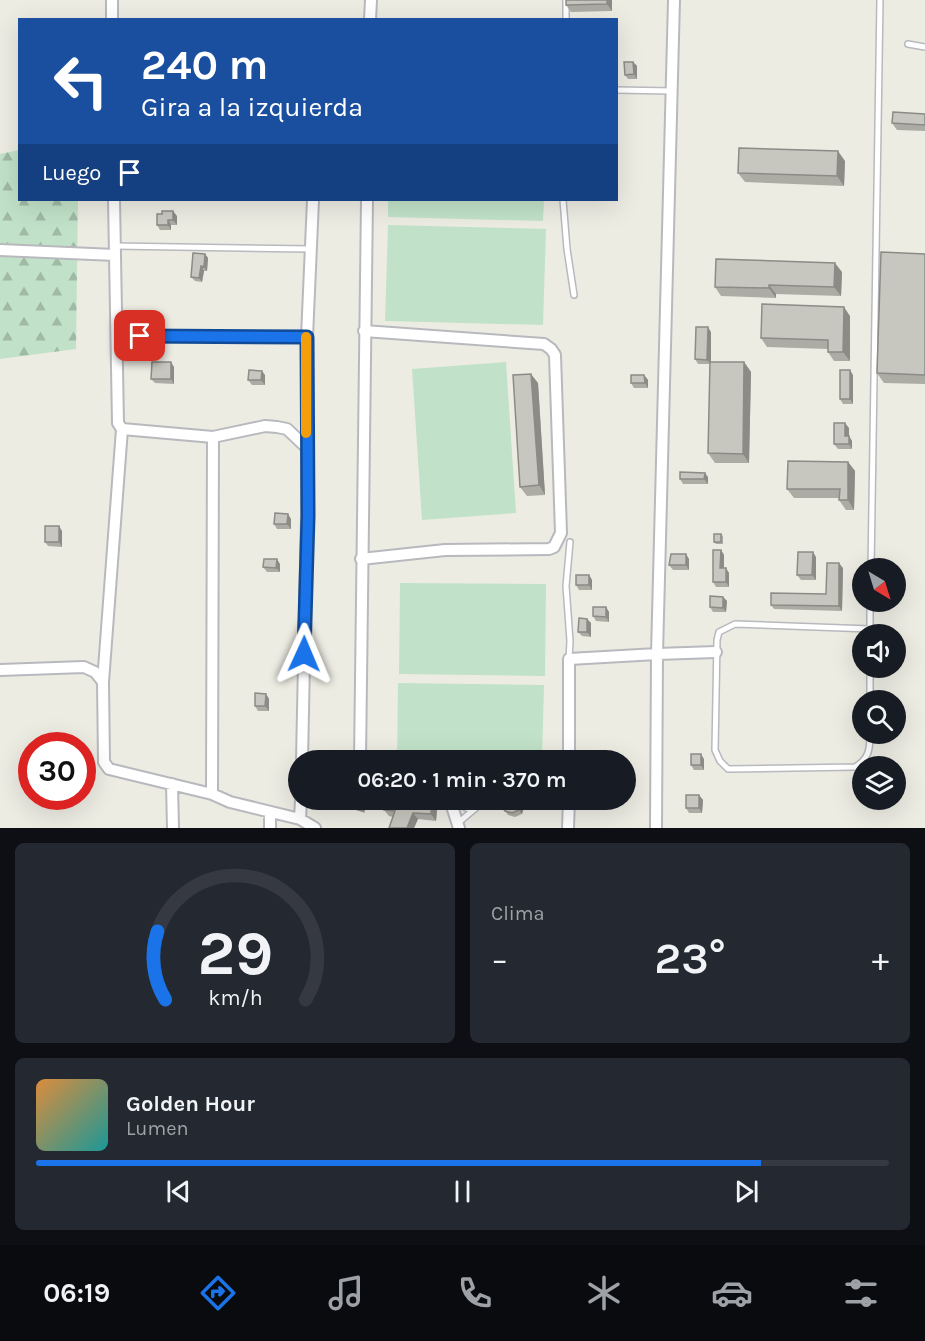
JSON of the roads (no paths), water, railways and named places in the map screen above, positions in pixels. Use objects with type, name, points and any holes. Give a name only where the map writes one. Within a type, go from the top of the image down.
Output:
[{"type":"street","points":[[112,0],[112,18]]},
{"type":"street","points":[[370,18],[371,0]]},
{"type":"street","points":[[656,828],[657,654],[674,0]]},
{"type":"street","points":[[114,201],[118,423],[122,429],[103,682],[104,762],[113,771],[212,794],[230,802],[300,819],[315,828]]},
{"type":"street","points":[[302,750],[308,516],[307,337],[313,201]]},
{"type":"street","points":[[360,750],[367,201]]},
{"type":"street","points":[[0,250],[115,251]]},
{"type":"street","points":[[361,559],[445,550],[549,549],[554,547],[561,533],[555,356],[551,349],[544,344],[364,331]]},
{"type":"street","points":[[122,429],[213,437],[265,426],[277,427],[287,429],[306,447]]},
{"type":"street","points":[[212,794],[213,437]]},
{"type":"street","points":[[569,750],[569,659],[716,652]]},
{"type":"street","points":[[0,670],[84,667],[95,672],[103,682]]},
{"type":"street","points":[[172,784],[173,828]]},
{"type":"street","points":[[300,810],[300,819]]},
{"type":"street","points":[[454,810],[458,825]]},
{"type":"street","points":[[568,828],[569,810]]},
{"type":"street","points":[[270,812],[270,828]]},
{"type":"lane","points":[[566,0],[566,18]]},
{"type":"lane","points":[[871,558],[880,0]]},
{"type":"lane","points":[[908,44],[925,47]]},
{"type":"lane","points":[[618,90],[672,91]]},
{"type":"lane","points":[[563,201],[574,295]]},
{"type":"lane","points":[[115,251],[311,249]]},
{"type":"lane","points":[[116,336],[307,337]]},
{"type":"lane","points":[[569,659],[566,586],[570,542]]},
{"type":"lane","points":[[852,631],[735,624],[719,632],[716,652],[715,750],[720,761],[728,769],[855,767],[863,762],[870,750],[870,744]]},
{"type":"lane","points":[[458,825],[472,811]]}]
